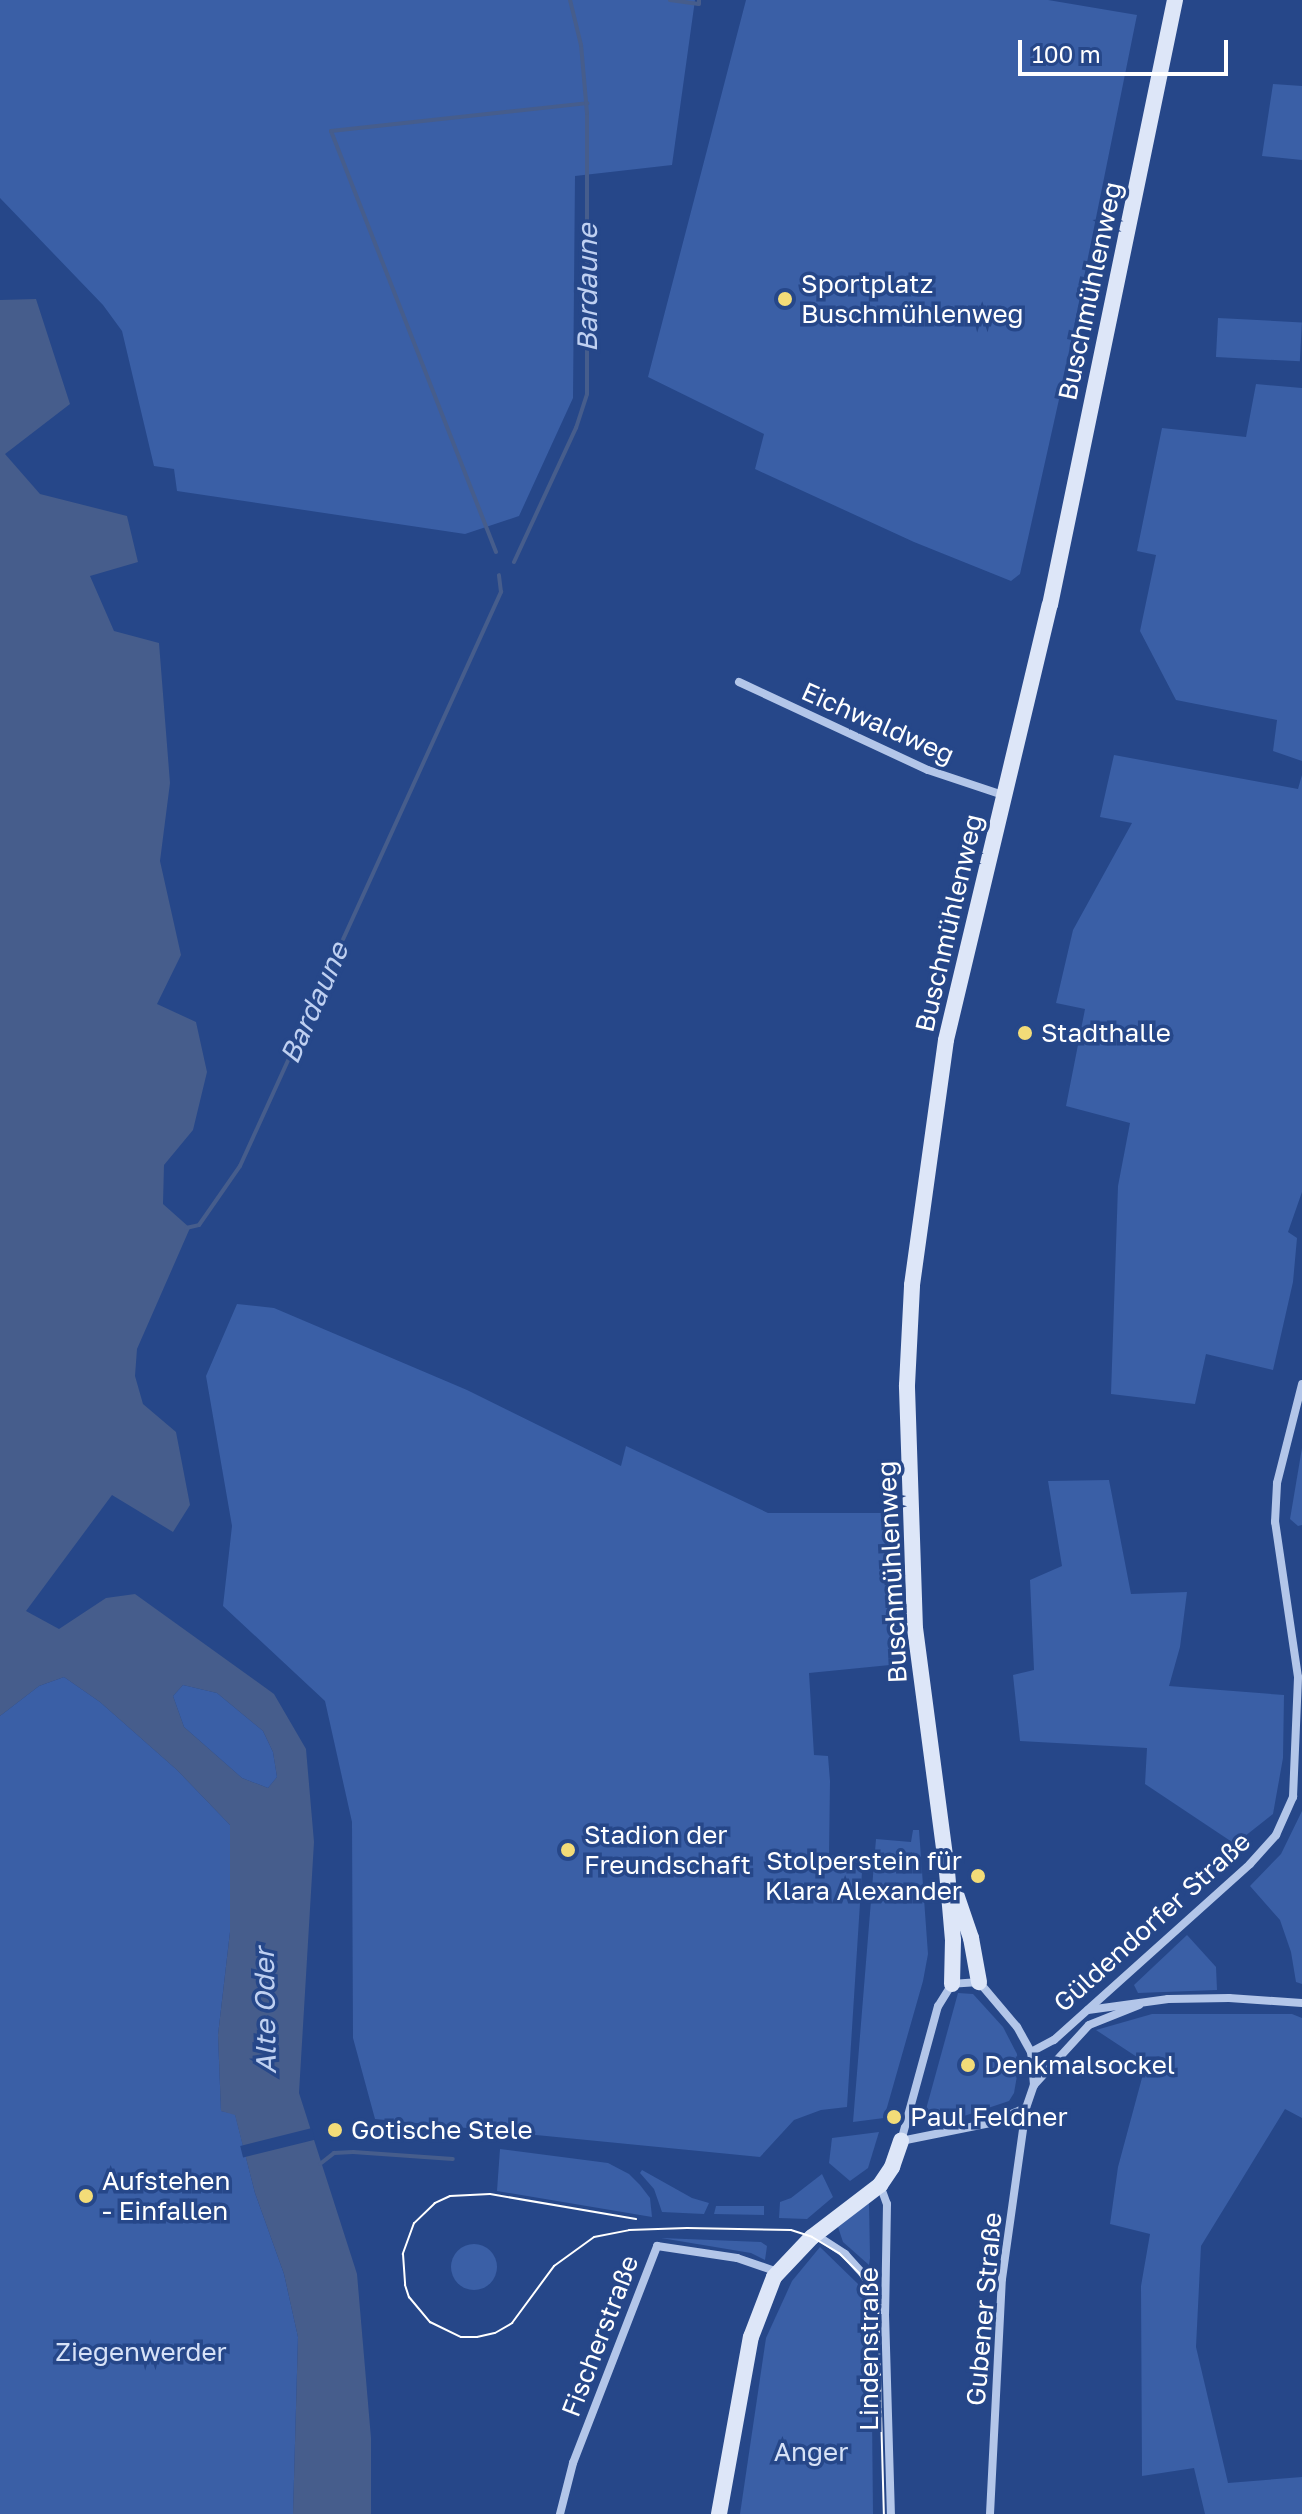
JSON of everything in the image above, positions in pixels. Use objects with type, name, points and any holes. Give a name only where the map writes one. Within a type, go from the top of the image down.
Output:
[{"type":"street","name":"Buschmühlenweg","points":[[952,1984],[953,1940],[947,1871],[915,1629],[907,1385],[911,1299],[946,1040],[1050,605],[1175,0]]},
{"type":"street","name":"Eichwaldweg","points":[[739,682],[928,770],[1003,795]]},
{"type":"street","name":"Güldendorfer Straße","points":[[1031,2052],[1054,2040],[1250,1864],[1276,1835],[1293,1797],[1298,1677],[1275,1522],[1277,1483],[1302,1384]]},
{"type":"street","name":"Buschmühlenweg","points":[[947,1871],[971,1938],[979,1982]]},
{"type":"street","points":[[719,2514],[751,2337],[778,2272],[815,2234],[880,2185],[892,2167],[938,2006],[952,1984],[979,1982],[1017,2027],[1031,2052],[1034,2085]]},
{"type":"street","points":[[1087,2010],[1151,2001],[1229,1998],[1302,2003]]},
{"type":"street","points":[[1034,2085],[1089,2025],[1151,2001]]},
{"type":"street","name":"Gubener Straße","points":[[990,2514],[1002,2279],[1026,2108],[1034,2085]]},
{"type":"street","points":[[901,2141],[990,2123],[1026,2108]]},
{"type":"street","name":"Lindenstraße","points":[[880,2185],[887,2204],[885,2314],[891,2514]]},
{"type":"street","points":[[815,2234],[845,2254],[866,2277],[884,2303],[885,2314]]},
{"type":"street","name":"Fischerstraße","points":[[560,2514],[573,2463],[657,2246],[737,2258],[778,2272]]},
{"type":"green space","points":[[0,0],[695,0],[672,165],[575,176],[573,398],[519,516],[465,534],[177,491],[174,469],[154,466],[122,331],[103,305],[0,198]]},
{"type":"green space","points":[[746,0],[1048,0],[1137,15],[1062,386],[1020,574],[1011,581],[914,542],[755,469],[764,434],[648,377]]},
{"type":"green space","points":[[1273,84],[1302,86],[1302,160],[1262,156]]},
{"type":"green space","points":[[1218,318],[1302,322],[1300,361],[1216,357]]},
{"type":"green space","points":[[1256,384],[1302,388],[1302,761],[1273,751],[1277,720],[1176,700],[1140,631],[1156,555],[1137,551],[1162,428],[1246,437]]},
{"type":"green space","points":[[1114,755],[1298,789],[1302,775],[1302,1192],[1288,1232],[1297,1238],[1293,1282],[1273,1370],[1206,1354],[1195,1404],[1111,1394],[1118,1186],[1130,1123],[1066,1106],[1085,1009],[1056,1003],[1073,930],[1132,823],[1100,817]]},
{"type":"green space","name":"Stadion der Freundschaft","points":[[237,1304],[274,1308],[467,1390],[621,1466],[626,1446],[768,1513],[891,1513],[900,1664],[809,1673],[814,1755],[828,1756],[829,1855],[863,1856],[847,2107],[821,2110],[794,2120],[760,2157],[375,2119],[353,2038],[352,1822],[325,1701],[223,1606],[232,1526],[206,1376]]},
{"type":"green space","points":[[1302,1448],[1302,1525],[1298,1526],[1290,1519]]},
{"type":"green space","points":[[1109,1480],[1131,1594],[1187,1592],[1180,1647],[1169,1686],[1284,1695],[1283,1758],[1273,1814],[1235,1844],[1145,1784],[1147,1748],[1020,1741],[1013,1675],[1034,1670],[1030,1580],[1062,1566],[1048,1481]]},
{"type":"green space","name":"Ziegenwerder","points":[[64,1677],[100,1702],[177,1770],[230,1825],[230,1932],[218,2035],[221,2111],[235,2114],[255,2193],[284,2274],[298,2337],[293,2514],[0,2514],[0,1716],[39,1686]]},
{"type":"green space","points":[[183,1685],[217,1693],[263,1731],[273,1752],[277,1777],[268,1788],[242,1778],[184,1727],[173,1696]]},
{"type":"green space","points":[[1302,1811],[1302,1984],[1296,1982],[1291,1952],[1280,1920],[1250,1886],[1281,1854]]},
{"type":"green space","points":[[913,1830],[919,1830],[928,1954],[923,1981],[884,2118],[853,2122],[876,1839],[911,1842]]},
{"type":"green space","points":[[1187,1935],[1216,1967],[1217,1990],[1138,1993],[1134,1985]]},
{"type":"green space","points":[[958,1993],[973,1994],[1003,2027],[1017,2054],[1018,2070],[1014,2093],[1009,2101],[937,2125],[925,2113]]},
{"type":"green space","points":[[1152,2014],[1292,2014],[1302,2018],[1302,2118],[1285,2109],[1201,2246],[1196,2347],[1228,2483],[1302,2477],[1302,2514],[1205,2514],[1194,2468],[1142,2476],[1141,2286],[1150,2234],[1110,2224],[1118,2167],[1146,2063],[1096,2030]]},
{"type":"green space","points":[[879,2132],[868,2168],[850,2181],[829,2163],[832,2138]]},
{"type":"green space","points":[[500,2149],[608,2163],[629,2174],[640,2185],[650,2198],[652,2217],[497,2191]]},
{"type":"green space","points":[[642,2170],[692,2198],[709,2203],[704,2214],[662,2212],[654,2189],[640,2173]]},
{"type":"green space","points":[[822,2174],[833,2197],[807,2219],[779,2218],[780,2202],[791,2198]]},
{"type":"green space","points":[[869,2203],[869,2265],[843,2242],[838,2227]]},
{"type":"green space","points":[[716,2206],[764,2206],[764,2215],[714,2214]]},
{"type":"green space","points":[[661,2238],[761,2242],[767,2246],[765,2260],[751,2253]]},
{"type":"green space","points":[[474,2244],[490,2251],[497,2267],[490,2283],[474,2290],[458,2283],[451,2267],[458,2251]]},
{"type":"green space","name":"Anger","points":[[820,2247],[858,2284],[871,2316],[873,2514],[740,2514],[766,2338],[792,2281]]},
{"type":"water","name":"Alte Oder","points":[[36,299],[70,404],[5,454],[40,494],[127,516],[138,562],[90,576],[114,631],[159,643],[170,783],[160,861],[181,955],[157,1004],[196,1022],[207,1072],[193,1130],[164,1165],[163,1204],[190,1228],[137,1349],[135,1376],[143,1404],[176,1432],[190,1505],[173,1532],[112,1495],[26,1611],[59,1629],[106,1598],[135,1594],[274,1694],[306,1749],[314,1842],[299,2093],[357,2274],[371,2438],[371,2514],[293,2514],[298,2337],[284,2274],[255,2193],[235,2115],[221,2111],[218,2035],[230,1932],[230,1825],[177,1770],[100,1702],[64,1677],[39,1686],[0,1716],[0,300]],"holes":[[[183,1685],[217,1693],[263,1731],[273,1752],[277,1777],[268,1788],[242,1778],[184,1727],[173,1696]]]},
{"type":"pier","points":[[312,2128],[315,2140],[243,2158],[240,2146]]},
{"type":"waterway","name":"Bardaune","points":[[514,562],[576,428],[587,394],[587,113],[581,45],[570,0]]},
{"type":"waterway","points":[[670,0],[699,4],[699,0]]},
{"type":"waterway","points":[[496,552],[331,131],[587,103]]},
{"type":"waterway","name":"Bardaune","points":[[186,1228],[199,1225],[240,1166],[501,592],[499,575]]},
{"type":"waterway","points":[[320,2164],[334,2153],[353,2152],[453,2159]]},
{"type":"tram line","points":[[636,2219],[490,2194],[450,2196],[435,2203],[414,2223],[403,2254],[405,2285],[409,2297],[430,2322],[461,2337],[477,2337],[495,2333],[512,2323],[554,2266],[594,2237],[629,2230],[687,2228],[791,2230],[812,2237],[839,2253],[859,2273],[878,2304],[884,2514]]},
{"type":"place","name":"Sportplatz Buschmühlenweg","points":[[785,299]]},
{"type":"place","name":"Stadthalle","points":[[1025,1033]]},
{"type":"place","name":"Stadion der Freundschaft","points":[[568,1850]]},
{"type":"place","name":"Stolperstein für Klara Alexander","points":[[978,1876]]},
{"type":"place","name":"Denkmalsockel","points":[[968,2065]]},
{"type":"place","name":"Paul Feldner","points":[[894,2117]]},
{"type":"place","name":"Gotische Stele","points":[[335,2130]]},
{"type":"place","name":"Aufstehen - Einfallen","points":[[86,2196]]}]
